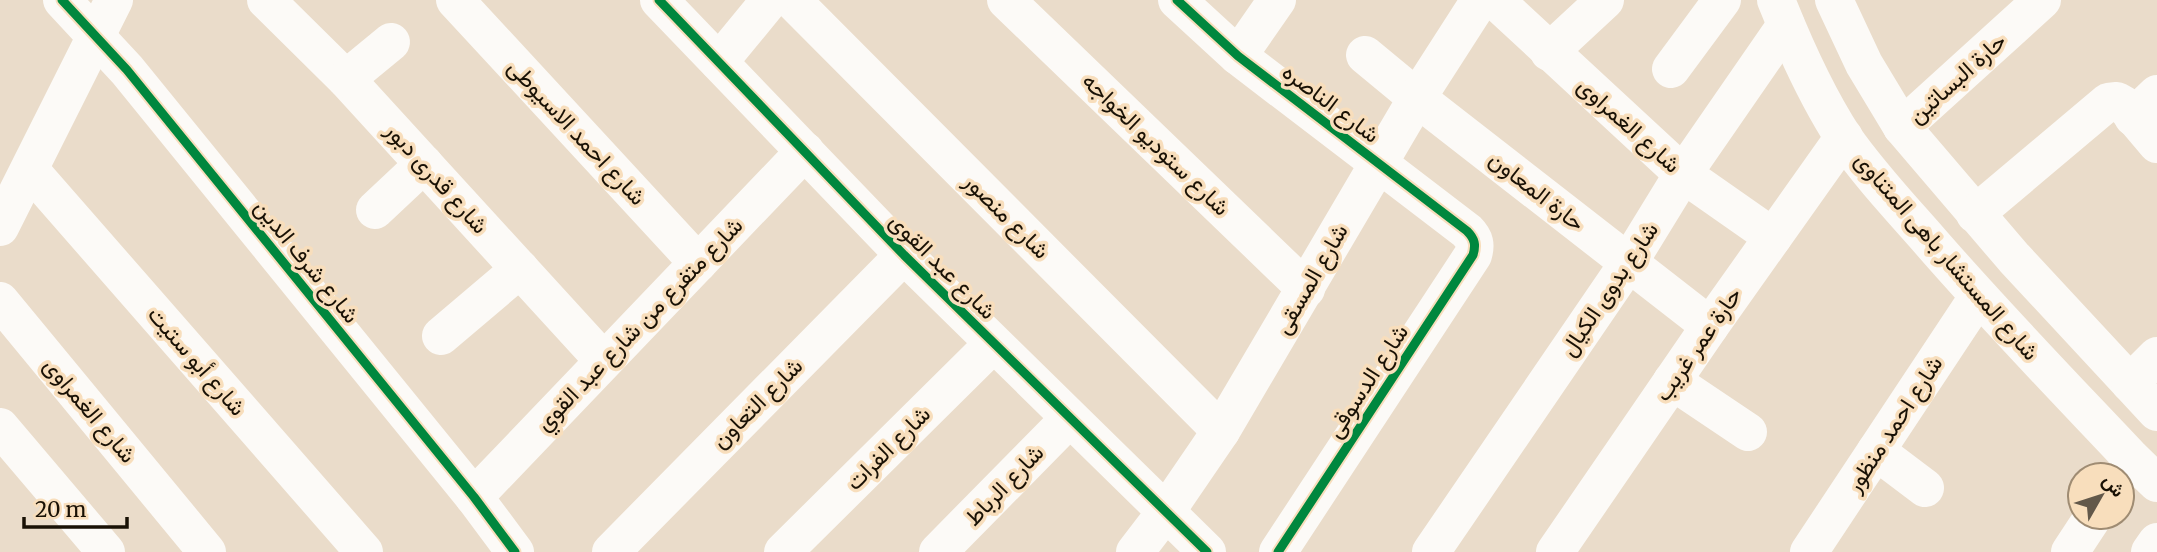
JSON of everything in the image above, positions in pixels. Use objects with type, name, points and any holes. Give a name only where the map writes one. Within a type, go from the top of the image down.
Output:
[{"type":"street","name":"شارع شرف الدين","points":[[62,0],[96,35],[474,497],[515,552]]},
{"type":"street","points":[[0,227],[114,0]]},
{"type":"street","name":"شارع قدرى دبور","points":[[266,0],[346,79],[603,360]]},
{"type":"street","name":"شارع احمد الاسيوطى","points":[[455,0],[698,263]]},
{"type":"street","name":"شارع عبد القوى","points":[[659,0],[904,255],[1207,552]]},
{"type":"street","points":[[719,62],[770,0]]},
{"type":"street","name":"شارع منصور","points":[[792,0],[1221,431]]},
{"type":"street","name":"شارع ستوديو الخواجه","points":[[1006,0],[1306,289]]},
{"type":"street","name":"شارع الناصره","points":[[1177,0],[1238,56],[1467,231]]},
{"type":"street","points":[[1238,56],[1277,0]]},
{"type":"street","name":"شارع المسقى","points":[[1135,552],[1221,431],[1417,98],[1480,0]]},
{"type":"street","name":"شارع الغمراوى","points":[[1495,0],[1683,174],[1773,237]]},
{"type":"street","points":[[1549,52],[1605,0]]},
{"type":"street","points":[[1671,69],[1721,0]]},
{"type":"street","points":[[1834,0],[1864,64],[1902,127],[1975,214],[2157,412]]},
{"type":"street","name":"حارة البساتين","points":[[1902,127],[2042,0]]},
{"type":"street","name":"شارع المستشار باهى المتناوى","points":[[1781,13],[1822,101],[1868,170],[2126,461]]},
{"type":"street","name":"شارع بدوى الكيال","points":[[1430,552],[1629,262],[1781,13]]},
{"type":"street","points":[[346,79],[391,42]]},
{"type":"street","name":"حارة المعاون","points":[[1365,55],[1710,326]]},
{"type":"street","points":[[1975,214],[2108,102],[2117,101],[2149,119]]},
{"type":"street","name":"حارة عمر غريب","points":[[1555,552],[1844,137]]},
{"type":"street","name":"شارع متفرع من شارع عبد القوي","points":[[474,497],[805,151]]},
{"type":"street","points":[[375,210],[424,164]]},
{"type":"street","name":"شارع أبو ستيت","points":[[30,170],[364,552]]},
{"type":"street","name":"شارع الدسوقى","points":[[1278,552],[1473,255],[1476,246],[1474,237],[1467,231]]},
{"type":"street","name":"شارع التعاون","points":[[611,552],[904,255]]},
{"type":"street","points":[[441,336],[520,269]]},
{"type":"street","name":"شارع احمد منظور","points":[[1810,552],[1978,297]]},
{"type":"street","name":"شارع الغمراوى","points":[[0,301],[207,552]]},
{"type":"street","name":"شارع الفرات","points":[[783,552],[993,344]]},
{"type":"street","points":[[2130,383],[2157,356]]},
{"type":"street","points":[[1672,381],[1748,432]]},
{"type":"street","name":"شارع الرباط","points":[[938,552],[1069,419]]},
{"type":"street","points":[[0,427],[106,552]]},
{"type":"street","points":[[1876,451],[1925,488]]},
{"type":"street","points":[[2070,552],[2084,531]]},
{"type":"street","points":[[2150,552],[2157,542]]},
{"type":"cycle path","points":[[62,0],[127,70],[474,497],[515,552]]},
{"type":"cycle path","points":[[659,0],[904,255],[1207,552]]},
{"type":"cycle path","points":[[1177,0],[1238,56],[1467,231],[1474,242],[1473,255],[1278,552]]}]
